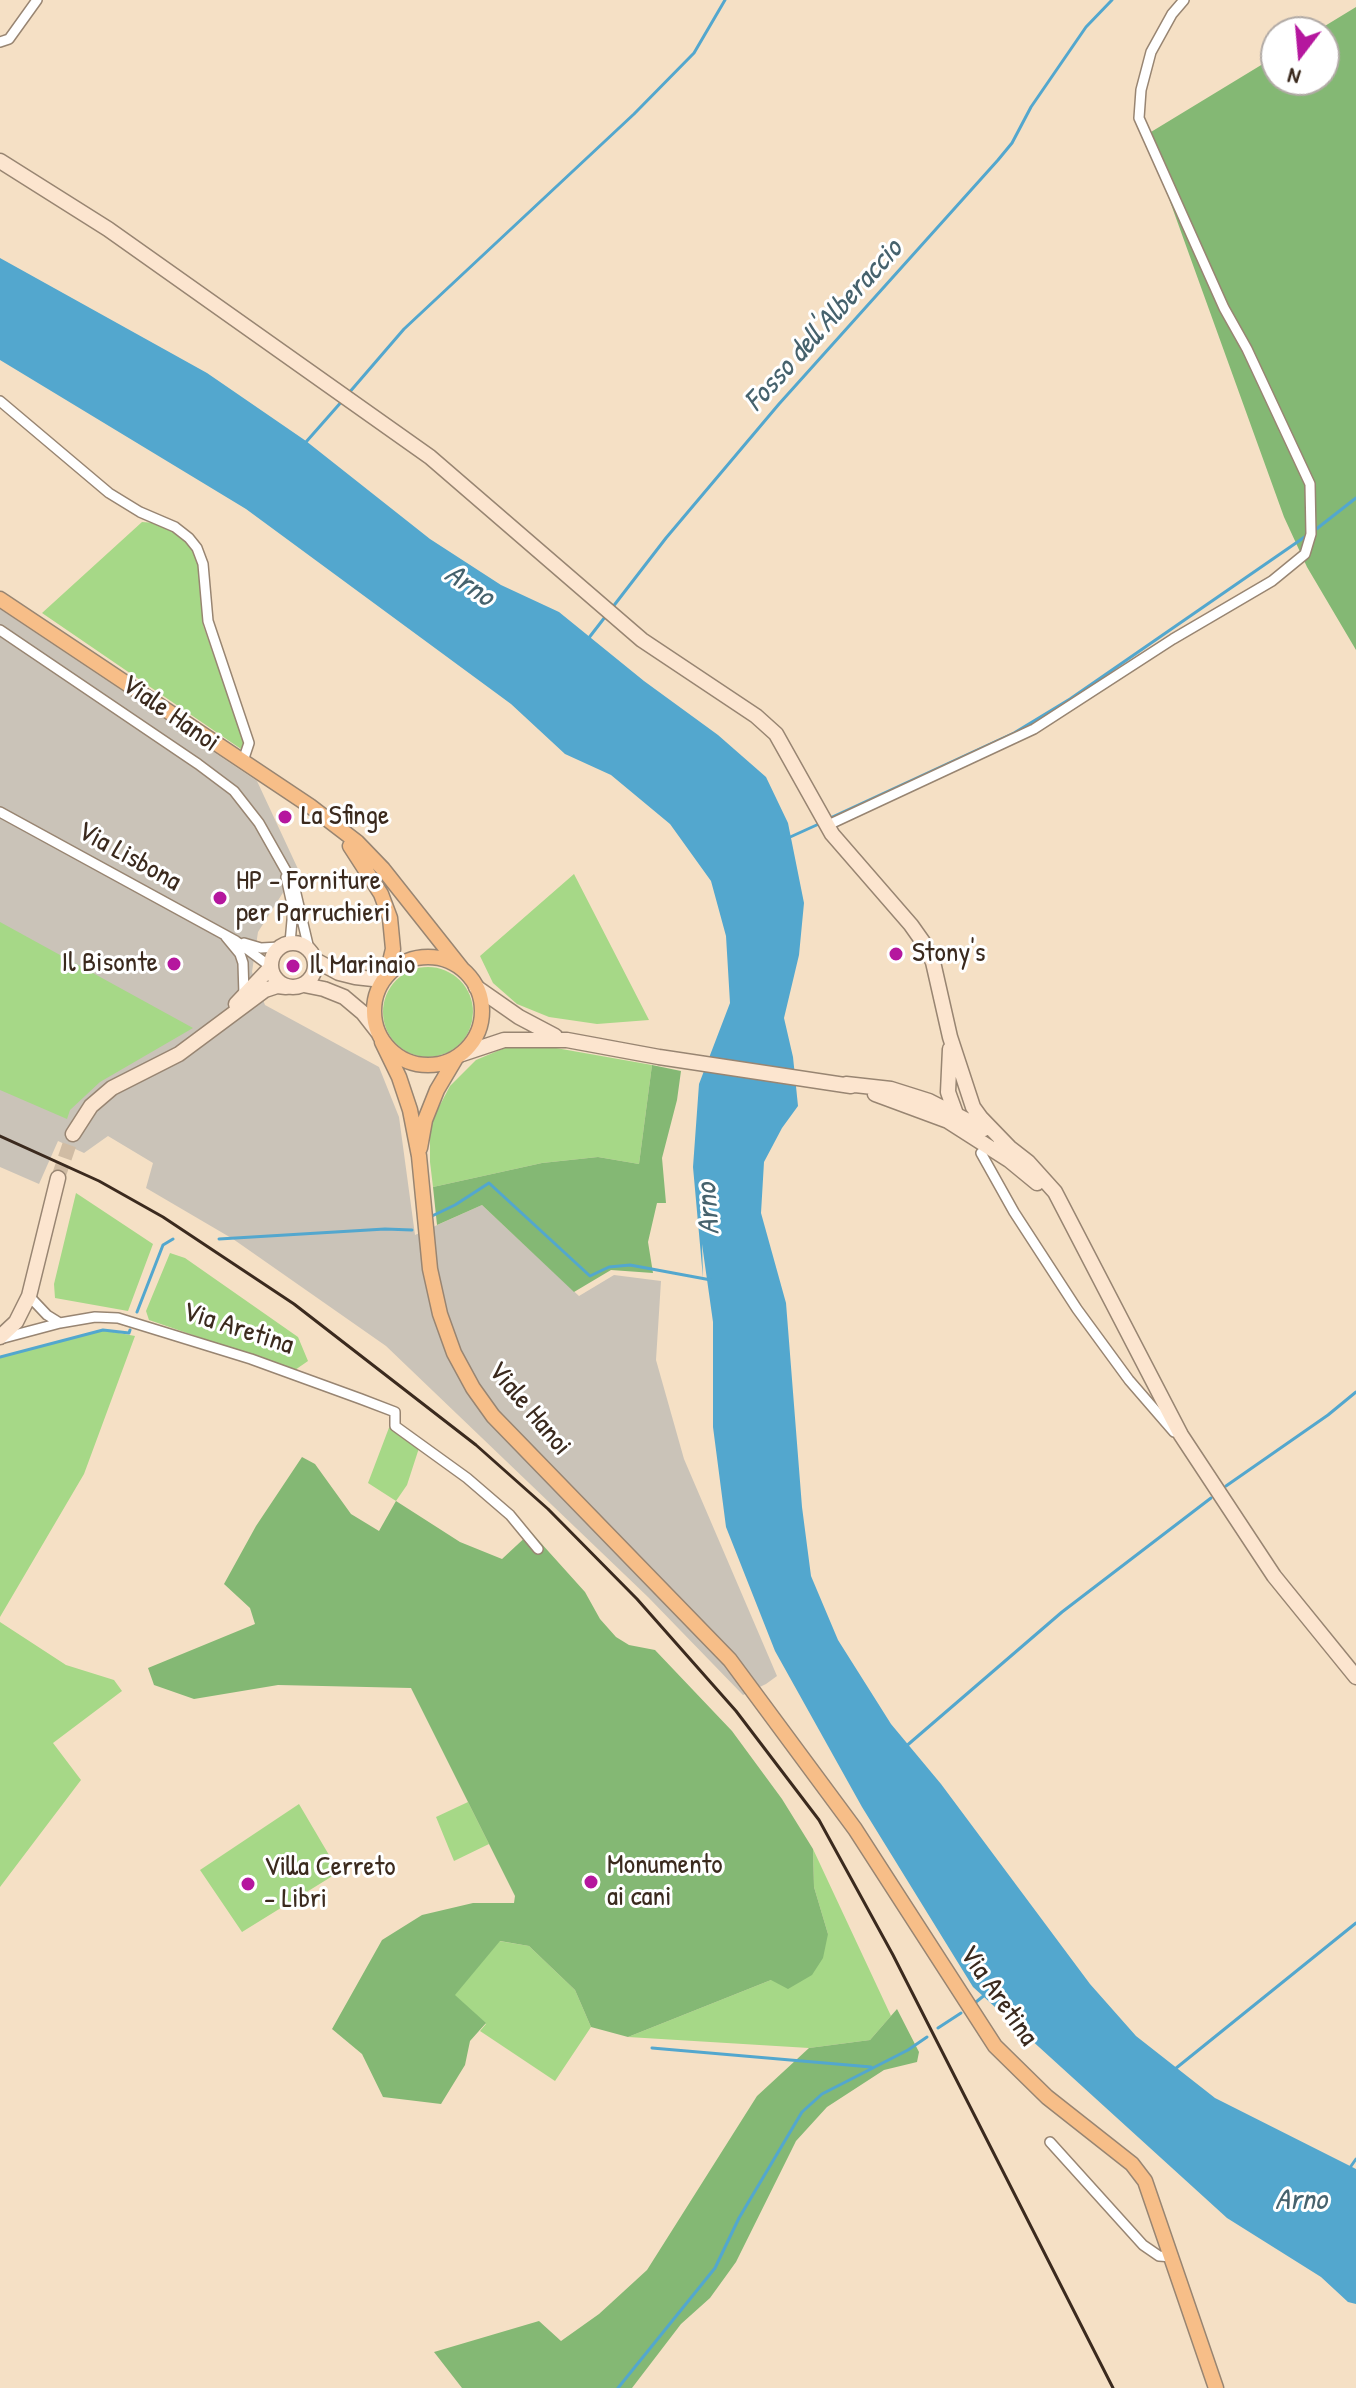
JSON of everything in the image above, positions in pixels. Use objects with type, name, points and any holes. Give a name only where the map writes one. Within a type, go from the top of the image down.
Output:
[{"type":"main road","points":[[0,161],[108,229],[430,457],[642,640],[756,716],[776,734],[826,826],[923,942],[933,962],[950,1037],[964,1080],[981,1118],[1055,1192],[1181,1435],[1274,1576],[1356,1677]]},
{"type":"main road","points":[[0,599],[310,806],[357,842],[383,869],[476,987],[519,1017],[567,1040]]},
{"type":"main road","name":"Viale Hanoi","points":[[339,829],[365,866],[390,918],[393,949],[386,975],[373,1003],[380,1037],[410,1110],[419,1156],[430,1269],[440,1314],[454,1353],[473,1388],[503,1427],[710,1638]]},
{"type":"main road","points":[[285,945],[297,943],[324,967],[373,979],[416,958],[433,957],[449,961],[463,970]]},
{"type":"main road","name":"Viale Hanoi","points":[[271,967],[272,959],[285,945]]},
{"type":"main road","points":[[304,985],[314,975],[312,954]]},
{"type":"main road","points":[[225,1019],[271,967],[276,980],[286,987]]},
{"type":"main road","name":"Viale Hanoi","points":[[286,987],[304,985],[344,997],[363,1013],[394,1054],[416,1064],[441,1065],[459,1056]]},
{"type":"main road","points":[[73,1134],[85,1113],[112,1088],[179,1054],[265,990],[286,987]]},
{"type":"main road","name":"Viale Hanoi","points":[[419,1156],[425,1120],[433,1100],[459,1056],[479,1030],[481,1001],[476,987]]},
{"type":"main road","points":[[950,1037],[948,1092],[953,1111],[975,1136]]},
{"type":"main road","points":[[459,1056],[504,1040],[567,1040],[659,1057],[918,1093],[937,1091],[948,1079]]},
{"type":"main road","points":[[924,1111],[953,1111],[964,1099],[964,1080]]},
{"type":"main road","points":[[845,1083],[924,1111],[975,1136],[1020,1169],[1064,1212]]},
{"type":"main road","points":[[891,1089],[953,1111],[1009,1147]]},
{"type":"main road","name":"Via Aretina","points":[[0,1338],[20,1316],[29,1296],[58,1178]]},
{"type":"main road","name":"Via Aretina","points":[[710,1638],[730,1660],[855,1829],[995,2046],[1047,2097],[1132,2164],[1145,2181],[1216,2388]]},
{"type":"street","points":[[0,42],[9,39],[37,0]]},
{"type":"street","points":[[826,826],[1034,729],[1173,639],[1272,581],[1305,554],[1311,534],[1310,484],[1247,349],[1224,308],[1139,118],[1141,90],[1151,52],[1172,14],[1184,0]]},
{"type":"street","points":[[0,401],[109,493],[140,512],[175,527],[197,548],[203,564],[208,621],[249,743],[243,761]]},
{"type":"street","name":"Viale Hanoi","points":[[0,630],[234,791],[259,823],[283,866],[298,898],[302,927],[312,954]]},
{"type":"street","name":"Via Lisbona","points":[[0,812],[224,934],[271,967]]},
{"type":"street","name":"Viale Hanoi","points":[[283,866],[293,909],[285,945]]},
{"type":"street","points":[[224,934],[240,954],[243,963],[244,995]]},
{"type":"street","name":"Via Lisbona","points":[[236,941],[261,948],[285,945]]},
{"type":"street","points":[[981,1153],[1014,1212],[1077,1309],[1129,1380],[1197,1459]]},
{"type":"street","points":[[29,1296],[47,1315],[60,1323]]},
{"type":"street","points":[[20,1316],[29,1325],[40,1329]]},
{"type":"street","name":"Via Aretina","points":[[0,1338],[95,1317],[118,1318],[251,1359],[395,1412],[395,1426],[467,1478],[510,1515],[538,1549]]},
{"type":"street","points":[[1050,2142],[1143,2245],[1159,2256],[1173,2257]]},
{"type":"shaded area","points":[[0,609],[257,781],[298,869],[258,932],[252,972],[265,1005],[379,1067],[399,1117],[415,1235],[482,1205],[579,1296],[614,1275],[661,1281],[656,1360],[684,1459],[777,1676],[766,1684],[743,1695],[648,1597],[386,1346],[233,1239],[146,1188],[153,1163],[108,1136],[84,1153],[58,1141],[39,1184],[0,1167]]},
{"type":"green space","points":[[1356,7],[1356,650],[1307,567],[1284,517],[1146,135],[1260,66],[1260,96],[1340,96],[1340,17]]},
{"type":"green space","points":[[142,522],[156,523],[173,532],[190,545],[199,565],[203,625],[244,741],[241,749],[42,613]]},
{"type":"green space","points":[[574,874],[649,1020],[597,1024],[549,1017],[517,1004],[493,983],[480,956]]},
{"type":"green space","points":[[0,922],[193,1028],[100,1082],[70,1110],[67,1119],[0,1090]]},
{"type":"green space","points":[[419,967],[437,967],[453,974],[466,987],[473,1003],[473,1021],[466,1037],[453,1050],[437,1057],[419,1057],[403,1050],[390,1037],[383,1021],[383,1003],[390,987],[403,974]]},
{"type":"green space","points":[[514,1044],[652,1065],[639,1164],[598,1157],[542,1163],[433,1187],[430,1124],[450,1086],[476,1060]]},
{"type":"green space","points":[[652,1065],[681,1071],[662,1158],[666,1203],[657,1203],[648,1242],[653,1273],[611,1270],[574,1292],[482,1205],[437,1225],[433,1187],[542,1163],[598,1157],[639,1164]]},
{"type":"green space","points":[[76,1193],[153,1244],[128,1311],[55,1298],[54,1284]]},
{"type":"green space","points":[[170,1253],[185,1258],[298,1337],[308,1361],[295,1370],[149,1320],[146,1311]]},
{"type":"green space","points":[[103,1330],[135,1336],[84,1474],[0,1617],[0,1357]]},
{"type":"green space","points":[[390,1425],[420,1445],[407,1485],[396,1501],[368,1483]]},
{"type":"green space","points":[[302,1457],[315,1464],[351,1514],[379,1531],[396,1501],[460,1542],[502,1559],[531,1532],[585,1592],[600,1619],[616,1637],[629,1645],[655,1650],[732,1731],[782,1799],[813,1849],[814,1887],[828,1934],[823,1958],[812,1975],[788,1989],[771,1980],[628,2037],[591,2027],[575,1990],[529,1946],[500,1941],[455,1995],[486,2023],[470,2041],[465,2065],[441,2104],[383,2097],[362,2054],[332,2029],[382,1940],[422,1915],[473,1903],[514,1903],[515,1896],[411,1688],[278,1685],[194,1699],[154,1685],[148,1668],[255,1624],[250,1608],[224,1584],[256,1526]]},
{"type":"green space","points":[[0,1622],[66,1665],[114,1680],[122,1691],[53,1743],[81,1780],[0,1887]]},
{"type":"green space","points":[[468,1802],[489,1844],[454,1861],[436,1817]]},
{"type":"green space","points":[[299,1804],[339,1872],[242,1932],[200,1870]]},
{"type":"green space","points":[[813,1849],[891,2016],[870,2040],[809,2048],[628,2037],[771,1980],[828,1934],[814,1887]]},
{"type":"green space","points":[[499,1941],[529,1946],[575,1990],[591,2027],[555,2081],[480,2031],[486,2024],[454,1995]]},
{"type":"green space","points":[[897,2009],[919,2052],[917,2062],[884,2070],[827,2107],[796,2141],[736,2262],[710,2298],[681,2324],[632,2388],[462,2388],[434,2352],[539,2321],[561,2341],[599,2314],[647,2270],[757,2096],[809,2048],[870,2040]]},
{"type":"water","name":"Arno","points":[[0,258],[207,373],[306,441],[430,539],[501,585],[559,612],[644,681],[718,735],[766,777],[788,823],[804,903],[799,955],[784,1018],[793,1057],[798,1106],[764,1162],[761,1213],[786,1303],[802,1507],[811,1576],[838,1640],[891,1724],[941,1784],[1090,1984],[1136,2036],[1215,2098],[1356,2169],[1356,2304],[1348,2302],[1321,2277],[1227,2218],[973,1987],[862,1807],[775,1651],[726,1527],[713,1427],[713,1322],[702,1244],[703,1278],[693,1167],[699,1084],[730,1003],[726,936],[711,881],[670,824],[611,775],[565,754],[511,704],[246,509],[0,360]]},
{"type":"waterway","points":[[348,394],[404,329],[634,114],[694,53],[725,0]]},
{"type":"waterway","name":"Fosso dell'Alberaccio","points":[[612,608],[666,538],[779,404],[1012,143],[1031,107],[1086,27],[1112,0]]},
{"type":"waterway","points":[[306,442],[343,400]]},
{"type":"waterway","points":[[1315,530],[1356,498]]},
{"type":"waterway","points":[[828,819],[1014,733],[1070,699],[1309,534]]},
{"type":"waterway","name":"Fosso dell'Alberaccio","points":[[588,639],[605,617]]},
{"type":"waterway","points":[[788,838],[821,823]]},
{"type":"waterway","points":[[432,1216],[489,1183],[590,1276],[609,1267],[630,1265],[711,1280]]},
{"type":"waterway","points":[[219,1239],[412,1230]]},
{"type":"waterway","points":[[137,1312],[163,1245],[173,1239]]},
{"type":"waterway","points":[[0,1357],[103,1330],[129,1333],[130,1330]]},
{"type":"waterway","points":[[1226,1486],[1356,1392]]},
{"type":"waterway","points":[[904,1748],[1062,1612],[1211,1498]]},
{"type":"waterway","points":[[1175,2069],[1356,1923]]},
{"type":"waterway","points":[[976,2002],[986,1994]]},
{"type":"waterway","points":[[938,2028],[961,2013]]},
{"type":"waterway","points":[[618,2388],[715,2268],[739,2218],[802,2112],[822,2094],[927,2037]]},
{"type":"waterway","points":[[652,2048],[871,2067]]},
{"type":"waterway","points":[[1349,2169],[1356,2159]]},
{"type":"tunnel","points":[[58,1178],[73,1134]]},
{"type":"railway","points":[[0,1136],[99,1181],[163,1217],[294,1304],[476,1445],[548,1509],[637,1599],[736,1711],[819,1820],[893,1955],[1113,2388]]},
{"type":"place","name":"La Sfinge","points":[[285,817]]},
{"type":"place","name":"HP - Forniture per Parruchieri","points":[[220,898]]},
{"type":"place","name":"Stony's","points":[[896,954]]},
{"type":"place","name":"Il Bisonte","points":[[174,964]]},
{"type":"place","name":"Il Marinaio","points":[[293,966]]},
{"type":"place","name":"Monumento ai cani","points":[[591,1882]]},
{"type":"place","name":"Villa Cerreto - Libri","points":[[248,1884]]}]
